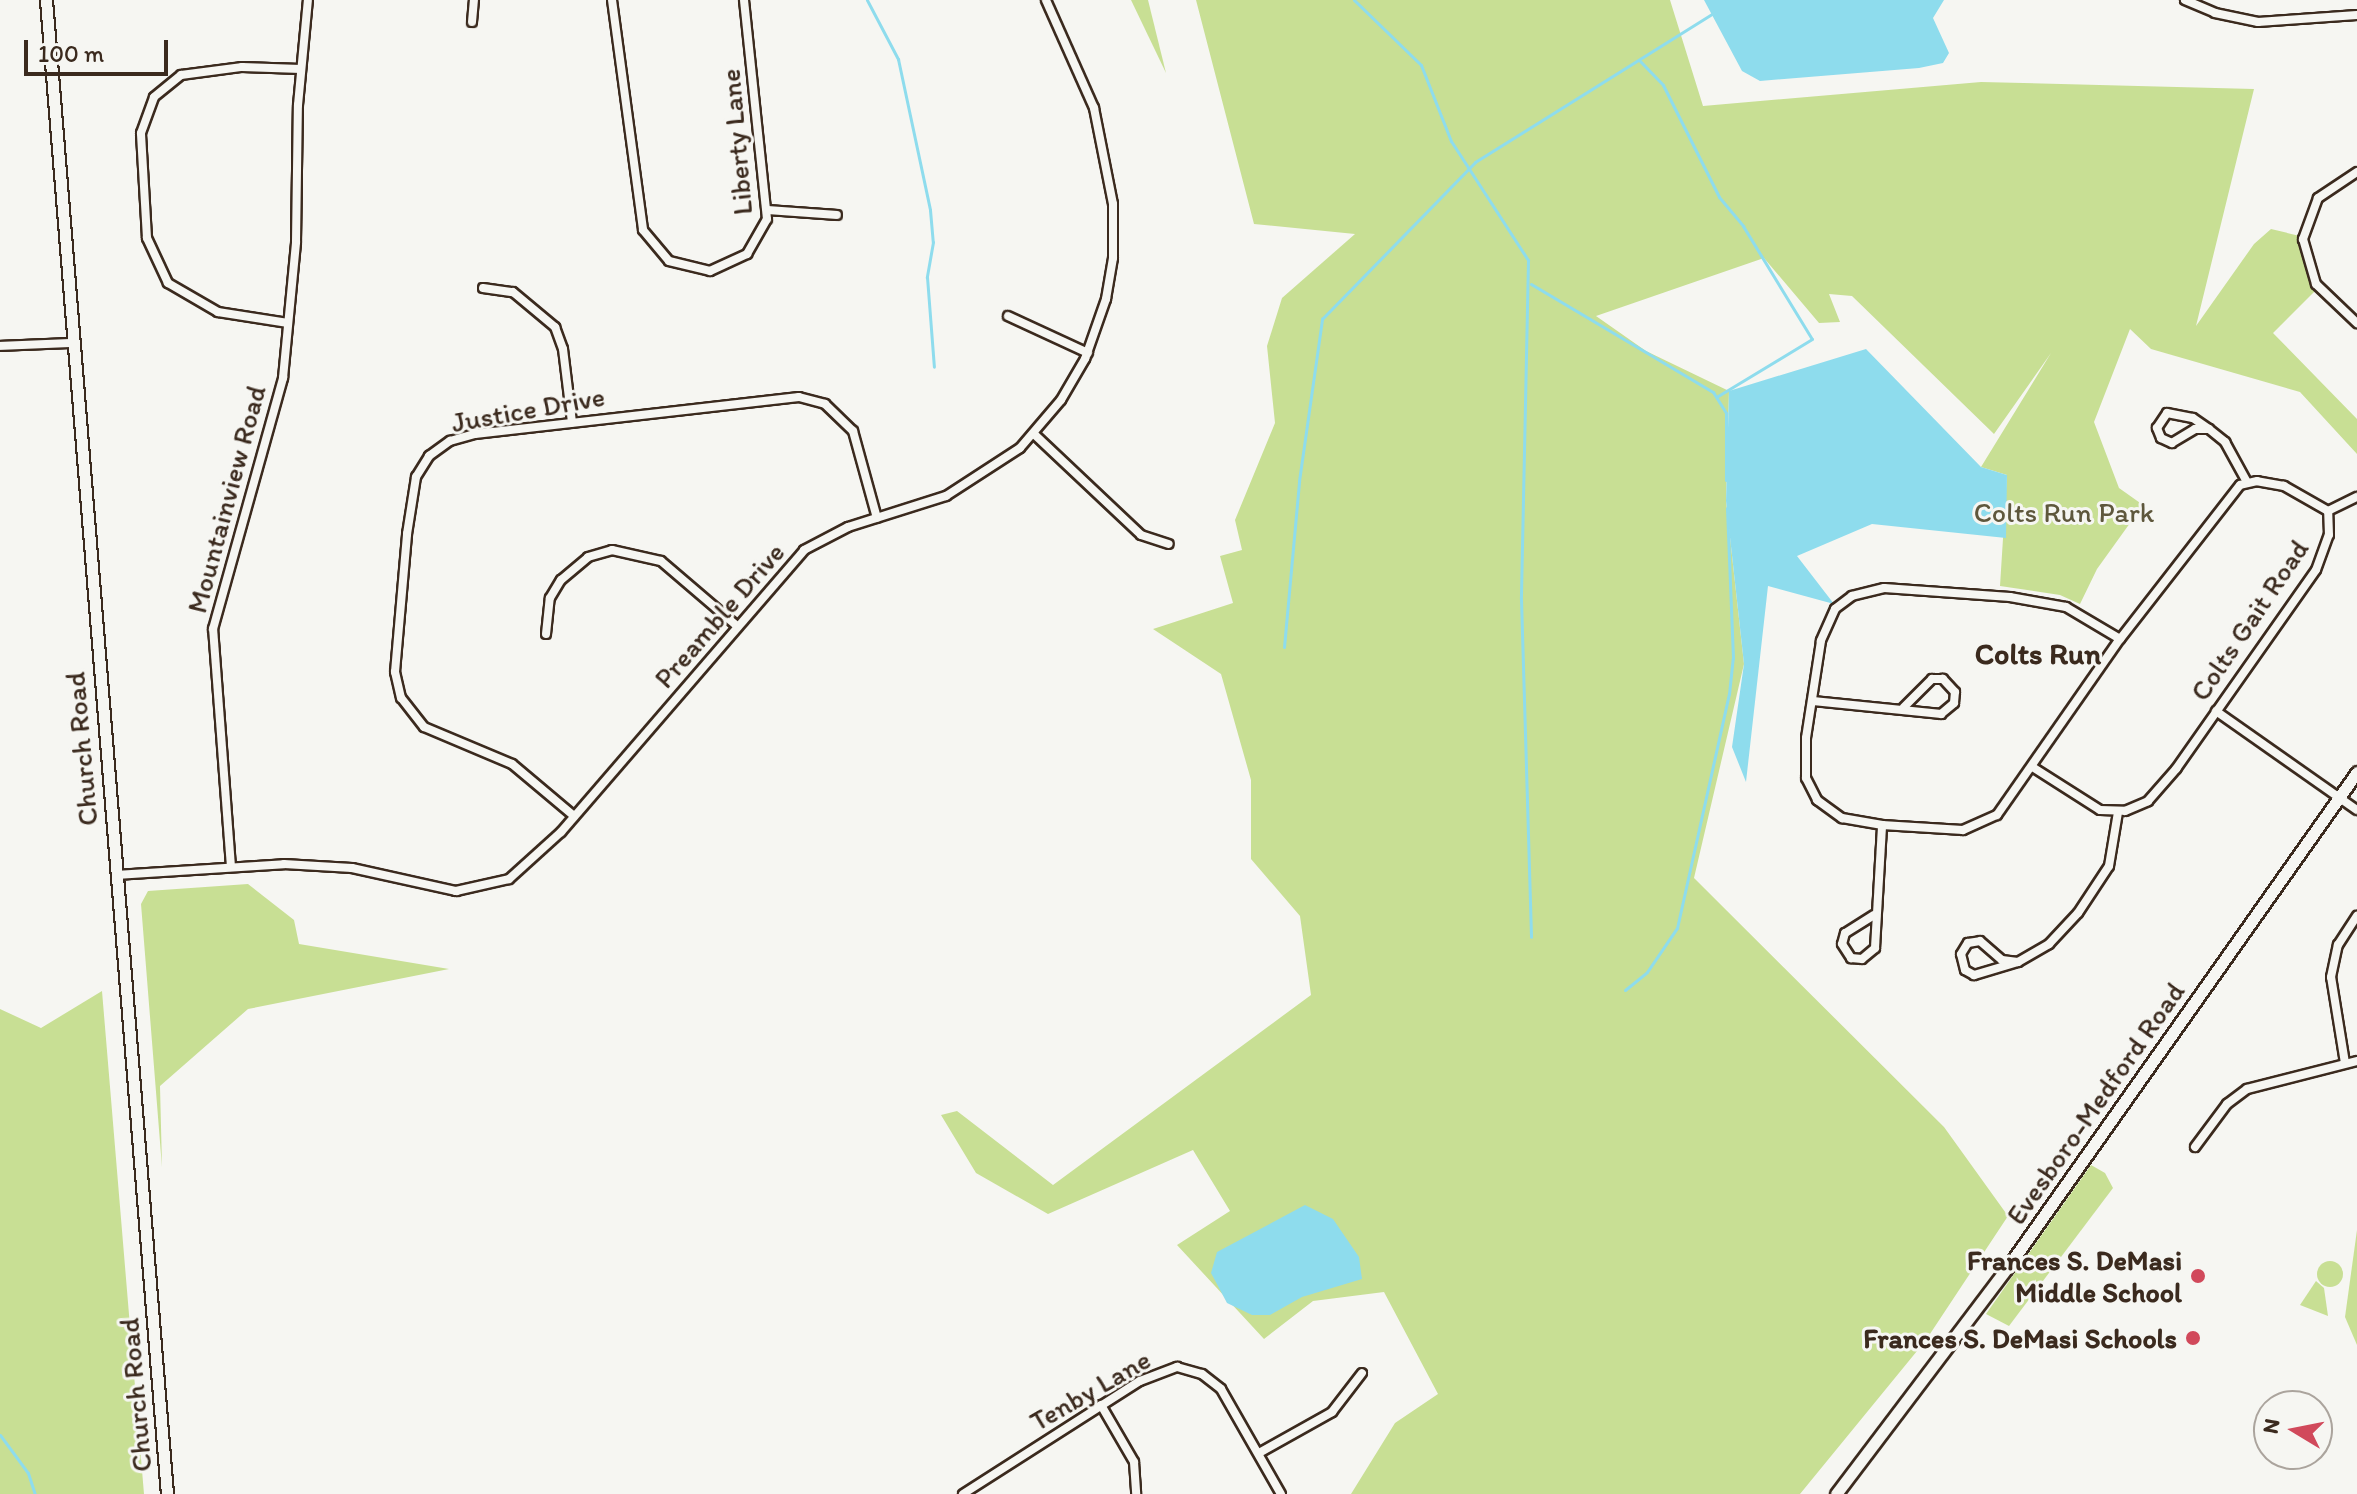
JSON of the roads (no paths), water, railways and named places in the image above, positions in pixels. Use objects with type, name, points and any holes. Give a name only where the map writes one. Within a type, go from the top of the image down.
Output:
[{"type":"main road","name":"Church Road","points":[[46,0],[167,1494]]},
{"type":"main road","name":"Evesboro-Medford Road","points":[[1836,1494],[2091,1152],[2357,772]]},
{"type":"street","name":"Mountainview Road","points":[[231,867],[213,629],[273,423],[296,242],[301,69],[308,0]]},
{"type":"street","points":[[472,22],[474,0]]},
{"type":"street","name":"Liberty Lane","points":[[612,0],[637,202],[649,242],[682,268],[723,268],[756,244],[768,210],[744,0]]},
{"type":"street","name":"Preamble Drive","points":[[116,875],[231,867],[336,866],[439,889],[475,890],[523,869],[574,816],[804,550],[833,533],[962,488],[1034,434],[1088,353],[1112,268],[1113,204],[1094,108],[1046,0]]},
{"type":"street","points":[[2185,0],[2229,17],[2258,22],[2357,15]]},
{"type":"street","points":[[288,323],[218,312],[168,283],[147,238],[141,133],[154,97],[181,75],[242,67],[301,69]]},
{"type":"street","points":[[2357,172],[2318,198],[2303,239],[2316,284],[2357,323]]},
{"type":"street","points":[[768,210],[837,215]]},
{"type":"street","points":[[483,288],[513,292],[555,327],[563,349],[572,422]]},
{"type":"street","points":[[1008,316],[1088,353]]},
{"type":"street","points":[[0,346],[72,343]]},
{"type":"street","name":"Justice Drive","points":[[574,816],[512,764],[424,727],[406,709],[395,672],[411,504],[416,477],[429,456],[462,437],[770,398],[812,399],[836,411],[853,431],[877,518]]},
{"type":"street","points":[[2120,639],[2053,603],[1872,590],[1843,601],[1829,618],[1813,701],[1805,752],[1810,790],[1842,818],[1882,825],[1979,827],[2006,806],[2120,639],[2228,497],[2247,482],[2230,449],[2209,429],[2179,411],[2162,416],[2157,428],[2161,438],[2172,443],[2195,429],[2209,429]]},
{"type":"street","points":[[1034,434],[1141,535],[1169,544]]},
{"type":"street","name":"Colts Gait Road","points":[[2118,812],[2136,807],[2158,791],[2316,570],[2329,535],[2328,511],[2284,486],[2247,482]]},
{"type":"street","points":[[2328,511],[2357,497]]},
{"type":"street","points":[[546,634],[550,598],[561,580],[588,557],[612,550],[661,561],[737,626]]},
{"type":"street","points":[[1813,701],[1904,707],[1941,714],[1951,708],[1955,692],[1943,679],[1932,679],[1904,707]]},
{"type":"street","points":[[2216,711],[2357,810]]},
{"type":"street","points":[[2018,962],[2002,960],[1980,941],[1968,943],[1961,954],[1962,965],[1974,975],[2018,962],[2059,935],[2095,889],[2114,854],[2118,812],[2088,806],[2034,768]]},
{"type":"street","points":[[1874,915],[1845,933],[1842,944],[1851,958],[1862,959],[1875,948],[1874,915],[1882,825]]},
{"type":"street","points":[[2345,1063],[2331,977],[2338,945],[2357,916]]},
{"type":"street","points":[[2195,1147],[2227,1104],[2247,1089],[2357,1061]]},
{"type":"street","name":"Tenby Lane","points":[[963,1494],[1151,1374],[1190,1369],[1221,1389],[1281,1494]]},
{"type":"street","points":[[1259,1453],[1332,1412],[1362,1373]]},
{"type":"street","points":[[1101,1405],[1134,1462],[1136,1494]]},
{"type":"water","points":[[1704,0],[1944,0],[1933,18],[1949,53],[1943,63],[1919,68],[1760,81],[1742,71]]},
{"type":"water","points":[[1866,349],[1981,467],[2007,475],[2006,538],[1872,524],[1797,556],[1834,604],[1768,586],[1746,782],[1732,747],[1744,664],[1726,501],[1729,391]]},
{"type":"water","points":[[1305,1205],[1333,1219],[1359,1257],[1362,1279],[1302,1297],[1270,1315],[1252,1315],[1227,1303],[1211,1273],[1217,1252]]},
{"type":"waterway","points":[[867,0],[898,59],[930,210],[933,242],[927,277],[934,367]]},
{"type":"waterway","points":[[1354,0],[1421,65],[1451,141],[1528,260],[1521,599],[1531,937]]},
{"type":"waterway","points":[[1284,647],[1299,481],[1322,319],[1475,162],[1715,12]]},
{"type":"waterway","points":[[1640,61],[1663,85],[1719,197],[1743,226],[1812,339],[1718,396]]},
{"type":"waterway","points":[[1531,284],[1713,392],[1726,413],[1726,480]]},
{"type":"waterway","points":[[1625,990],[1647,972],[1677,928],[1729,694],[1733,658],[1727,508]]},
{"type":"waterway","points":[[0,1435],[28,1473],[35,1494]]},
{"type":"place","name":"Frances S. DeMasi Middle School","points":[[2198,1276]]},
{"type":"place","name":"Frances S. DeMasi Schools","points":[[2193,1338]]},
{"type":"district","name":"Colts Run","points":[[2038,654]]},
{"type":"park label","name":"Colts Run Park","points":[[2064,512]]}]
